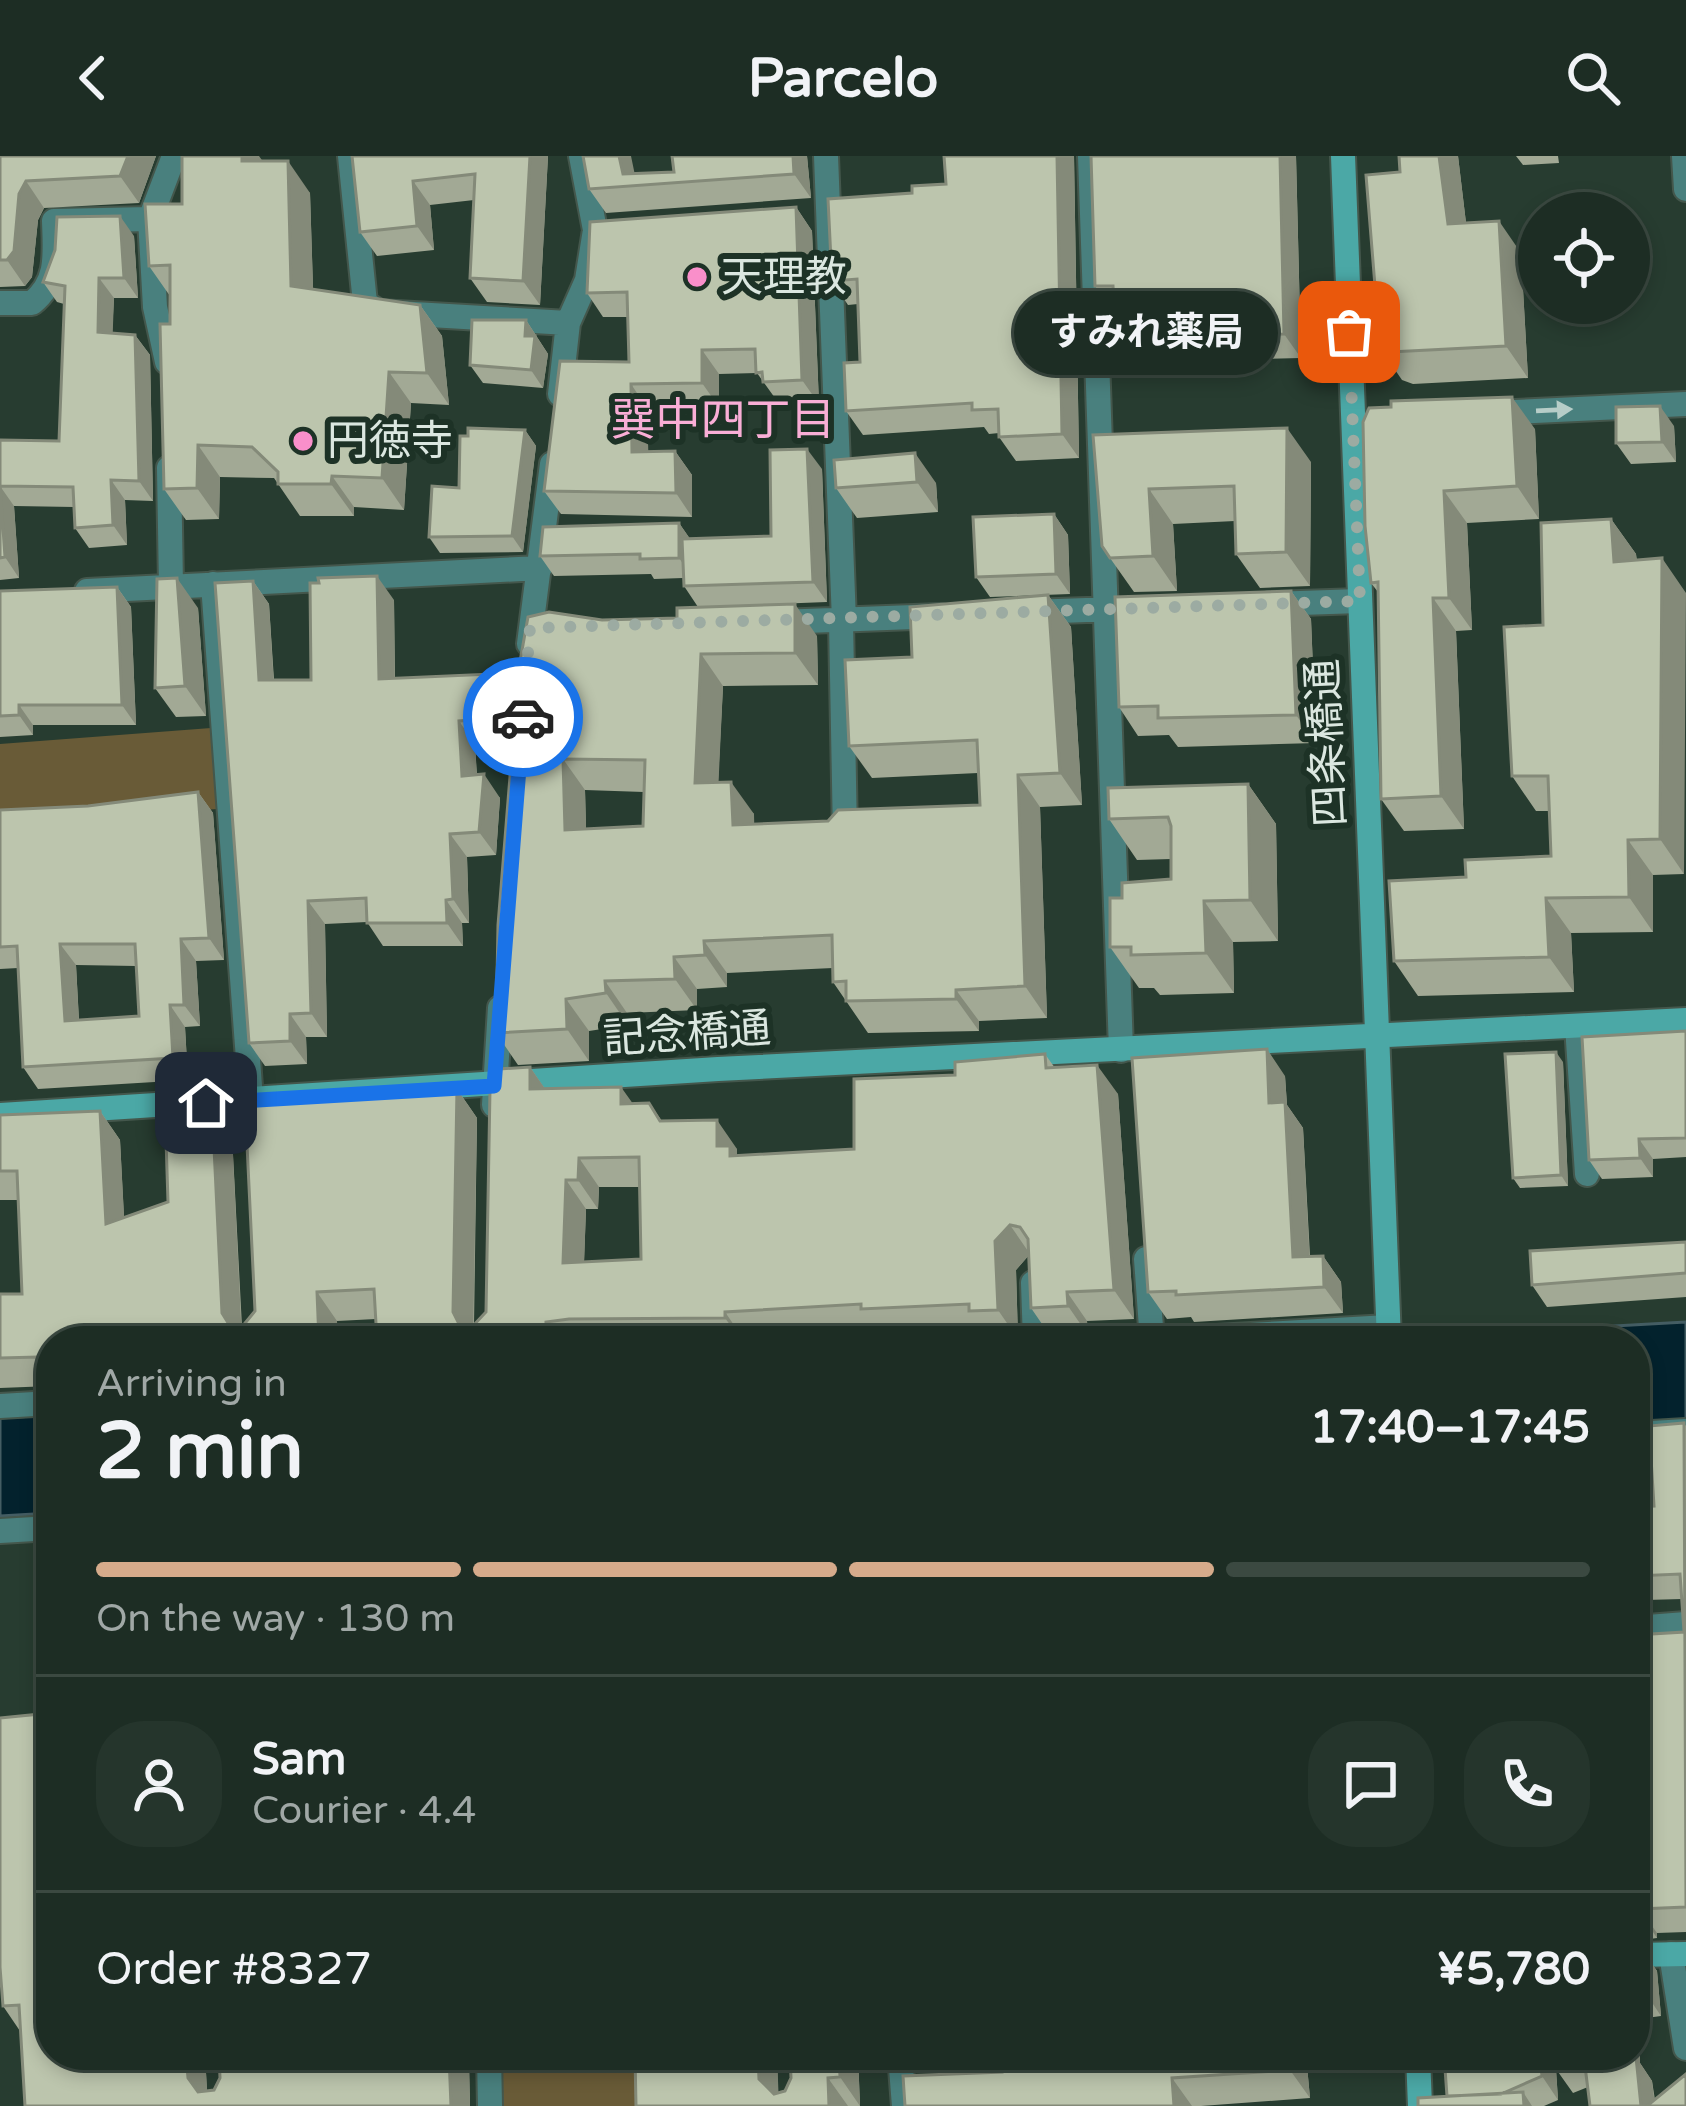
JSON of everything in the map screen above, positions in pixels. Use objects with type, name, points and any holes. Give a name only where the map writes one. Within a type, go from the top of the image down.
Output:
[{"type":"street","points":[[168,388],[166,351],[154,307],[150,219],[174,156]]},
{"type":"street","points":[[526,674],[540,628],[540,568],[556,531],[556,427],[568,323],[606,229],[581,156]]},
{"type":"street","points":[[826,156],[843,621],[845,835]]},
{"type":"street","points":[[1090,156],[1102,609],[1128,1057]]},
{"type":"street","name":"四条橋通","points":[[1342,156],[1363,420],[1360,601],[1389,1326]]},
{"type":"street","points":[[1684,156],[1686,188]]},
{"type":"street","points":[[358,159],[365,303],[379,312],[568,323]]},
{"type":"street","points":[[793,215],[828,219]]},
{"type":"street","points":[[0,302],[32,303],[46,291],[55,268],[54,221],[150,219]]},
{"type":"street","points":[[1463,415],[1686,404]]},
{"type":"street","points":[[169,451],[170,586]]},
{"type":"street","points":[[64,592],[540,568]]},
{"type":"street","points":[[213,584],[249,1108]]},
{"type":"street","points":[[1238,604],[1360,601]]},
{"type":"street","points":[[1008,613],[1147,608]]},
{"type":"street","points":[[746,623],[962,615]]},
{"type":"street","points":[[493,1132],[503,972]]},
{"type":"street","name":"記念橋通","points":[[0,1115],[249,1108],[494,1086],[1128,1057],[1380,1036],[1686,1020]]},
{"type":"street","points":[[1577,1026],[1587,1174]]},
{"type":"street","points":[[1144,1228],[1148,1326]]},
{"type":"street","points":[[1032,1270],[1034,1326]]},
{"type":"street","points":[[0,1406],[36,1404]]},
{"type":"street","points":[[1650,1433],[1686,1431]]},
{"type":"street","points":[[0,1531],[36,1529]]},
{"type":"street","points":[[1650,1627],[1686,1624]]},
{"type":"street","points":[[1678,1954],[1686,2048]]},
{"type":"street","points":[[489,2070],[490,2106]]},
{"type":"street","points":[[901,2070],[904,2106]]},
{"type":"street","points":[[1419,2070],[1420,2106]]},
{"type":"shaded area","points":[[211,728],[217,809],[0,824],[0,744]]},
{"type":"shaded area","points":[[502,2070],[647,2070],[648,2106],[503,2106]]},
{"type":"water","points":[[1686,1322],[1686,1421],[1650,1423],[1650,1326],[1615,1326]]},
{"type":"water","points":[[36,1416],[36,1514],[0,1516],[0,1418]]},
{"type":"building","points":[[0,156],[128,156],[120,176],[26,181],[19,194],[14,251],[7,260],[0,260]]},
{"type":"building","points":[[182,156],[288,161],[291,286],[420,305],[427,373],[389,372],[382,478],[332,476],[331,484],[278,484],[278,472],[252,447],[198,445],[197,488],[164,489],[160,324],[170,324],[170,265],[149,266],[145,204],[182,204]]},
{"type":"building","points":[[352,156],[530,156],[523,281],[470,278],[475,174],[413,181],[417,226],[360,232]]},
{"type":"building","points":[[583,156],[619,156],[623,174],[674,172],[672,156],[793,156],[794,174],[589,189]]},
{"type":"building","points":[[944,156],[1057,156],[1062,434],[999,437],[998,409],[972,410],[972,403],[846,411],[844,363],[860,362],[857,279],[832,281],[828,199],[912,193],[912,186],[946,184]]},
{"type":"building","points":[[1091,156],[1280,156],[1284,334],[1132,338],[1131,304],[1114,304],[1113,286],[1095,286]]},
{"type":"building","points":[[1399,156],[1439,156],[1448,224],[1499,221],[1506,346],[1390,352],[1380,348],[1366,175],[1400,172]]},
{"type":"building","points":[[796,207],[802,380],[763,382],[762,372],[756,373],[755,349],[702,350],[702,383],[631,384],[632,452],[675,451],[676,493],[544,491],[560,361],[629,362],[627,292],[587,293],[590,222]]},
{"type":"building","points":[[120,216],[124,278],[99,278],[98,332],[135,335],[139,481],[111,480],[113,525],[75,528],[73,487],[0,486],[0,440],[59,441],[65,286],[43,282],[55,250],[57,217]]},
{"type":"building","points":[[472,320],[526,320],[525,336],[535,336],[531,370],[470,365]]},
{"type":"building","points":[[1512,397],[1517,486],[1444,491],[1449,598],[1433,598],[1441,796],[1381,799],[1378,582],[1371,583],[1365,526],[1363,422],[1369,408],[1391,407],[1391,401]]},
{"type":"building","points":[[1660,406],[1662,442],[1616,443],[1616,407]]},
{"type":"building","points":[[468,428],[525,430],[512,536],[429,537],[432,486],[459,488],[460,436],[468,436]]},
{"type":"building","points":[[1287,428],[1286,552],[1236,554],[1234,486],[1149,489],[1153,556],[1110,558],[1102,546],[1093,435]]},
{"type":"building","points":[[807,449],[813,582],[684,586],[682,539],[771,536],[770,450]]},
{"type":"building","points":[[915,453],[917,482],[836,488],[834,460]]},
{"type":"building","points":[[0,486],[5,557],[0,558]]},
{"type":"building","points":[[1054,514],[1056,574],[976,577],[973,517]]},
{"type":"building","points":[[1611,519],[1614,562],[1662,558],[1660,839],[1628,840],[1629,897],[1546,898],[1549,957],[1394,961],[1389,881],[1466,877],[1465,860],[1551,856],[1548,776],[1512,776],[1504,627],[1543,625],[1541,523]]},
{"type":"building","points":[[679,523],[679,558],[540,556],[543,527]]},
{"type":"building","points":[[377,576],[379,679],[492,674],[488,719],[459,721],[462,776],[484,774],[479,832],[450,834],[453,899],[446,900],[447,923],[367,923],[366,898],[308,901],[311,1013],[290,1014],[290,1041],[249,1043],[215,583],[253,581],[259,680],[311,680],[310,583],[319,583],[318,578]]},
{"type":"building","points":[[177,578],[185,686],[155,688],[157,579]]},
{"type":"building","points":[[117,587],[122,705],[19,705],[19,715],[0,716],[0,591]]},
{"type":"building","points":[[1291,591],[1296,715],[1158,718],[1158,706],[1119,707],[1115,597]]},
{"type":"building","points":[[1048,595],[1060,773],[1018,775],[1025,986],[956,990],[956,999],[846,1001],[846,981],[833,982],[832,935],[704,941],[705,955],[674,957],[675,979],[605,981],[606,993],[566,999],[567,1029],[496,1033],[498,925],[511,764],[517,764],[519,667],[528,617],[549,612],[602,620],[677,618],[677,608],[795,604],[795,653],[701,654],[695,783],[731,782],[733,825],[828,821],[838,810],[980,805],[977,740],[849,746],[845,660],[912,657],[910,607]],"holes":[[[563,759],[645,760],[643,826],[565,830]]]},
{"type":"building","points":[[1248,784],[1250,900],[1204,901],[1206,953],[1131,955],[1131,947],[1110,947],[1110,898],[1122,898],[1122,883],[1171,879],[1171,826],[1168,817],[1109,819],[1108,788]]},
{"type":"building","points":[[198,792],[209,938],[181,939],[184,1005],[170,1005],[173,1058],[23,1067],[17,946],[0,947],[0,810],[88,806]],"holes":[[[60,944],[135,944],[139,1016],[65,1021]]]},
{"type":"building","points":[[1686,1031],[1686,1138],[1639,1139],[1640,1158],[1589,1160],[1582,1037]]},
{"type":"building","points":[[1267,1049],[1269,1103],[1285,1102],[1293,1257],[1323,1256],[1324,1287],[1176,1295],[1176,1291],[1148,1292],[1132,1058]]},
{"type":"building","points":[[1556,1052],[1561,1175],[1513,1178],[1505,1054]]},
{"type":"building","points":[[1045,1054],[1046,1068],[1097,1065],[1114,1290],[1067,1292],[1068,1306],[1031,1308],[1028,1239],[1020,1227],[1010,1225],[995,1241],[998,1310],[969,1311],[969,1304],[861,1309],[861,1304],[725,1312],[725,1318],[569,1319],[546,1322],[546,1326],[473,1326],[486,1312],[490,1089],[499,1082],[499,1069],[530,1067],[530,1089],[621,1087],[621,1104],[649,1103],[660,1121],[717,1120],[717,1146],[730,1146],[730,1156],[854,1149],[854,1079],[955,1075],[955,1062]],"holes":[[[639,1157],[641,1259],[563,1263],[566,1180],[578,1180],[579,1158]]]},
{"type":"building","points":[[457,1089],[453,1312],[460,1326],[376,1326],[374,1289],[317,1292],[318,1326],[243,1326],[255,1311],[245,1103]]},
{"type":"building","points":[[212,1106],[222,1313],[230,1326],[36,1326],[36,1357],[0,1358],[0,1294],[22,1294],[17,1171],[0,1171],[0,1115],[100,1111],[106,1224],[168,1202],[165,1108]]},
{"type":"building","points":[[1686,1242],[1686,1273],[1532,1285],[1530,1251]]},
{"type":"building","points":[[1684,1423],[1686,1907],[1650,1909],[1650,1634],[1684,1632],[1680,1574],[1650,1575],[1650,1506],[1654,1506],[1650,1426]]},
{"type":"building","points":[[36,1714],[36,2070],[187,2070],[198,2092],[214,2090],[220,2070],[450,2070],[451,2106],[25,2106],[19,2005],[3,2006],[0,1967],[0,1718]]},
{"type":"building","points":[[635,2070],[759,2070],[759,2079],[774,2094],[785,2091],[791,2070],[840,2070],[840,2077],[828,2078],[829,2106],[636,2106]]},
{"type":"building","points":[[1290,2070],[1172,2078],[1174,2106],[905,2106],[903,2076]]},
{"type":"building","points":[[1445,2070],[1541,2070],[1542,2076],[1501,2094],[1447,2096]]},
{"type":"building","points":[[1586,2070],[1637,2070],[1641,2106],[1590,2106]]},
{"type":"building","points":[[1686,2074],[1686,2106],[1647,2106]]},
{"type":"building","points":[[1523,2092],[1524,2106],[1418,2106],[1418,2098]]},
{"type":"way so far","points":[[523,717],[530,628],[1360,601],[1349,332]]},
{"type":"place","name":"天理教","points":[[697,277]]},
{"type":"place","name":"すみれ薬局","points":[[1349,332]]},
{"type":"place","name":"円徳寺","points":[[303,441]]},
{"type":"district","name":"巽中四丁目","points":[[723,421]]},
{"type":"route","points":[[206,1103],[494,1086],[523,717]]}]
